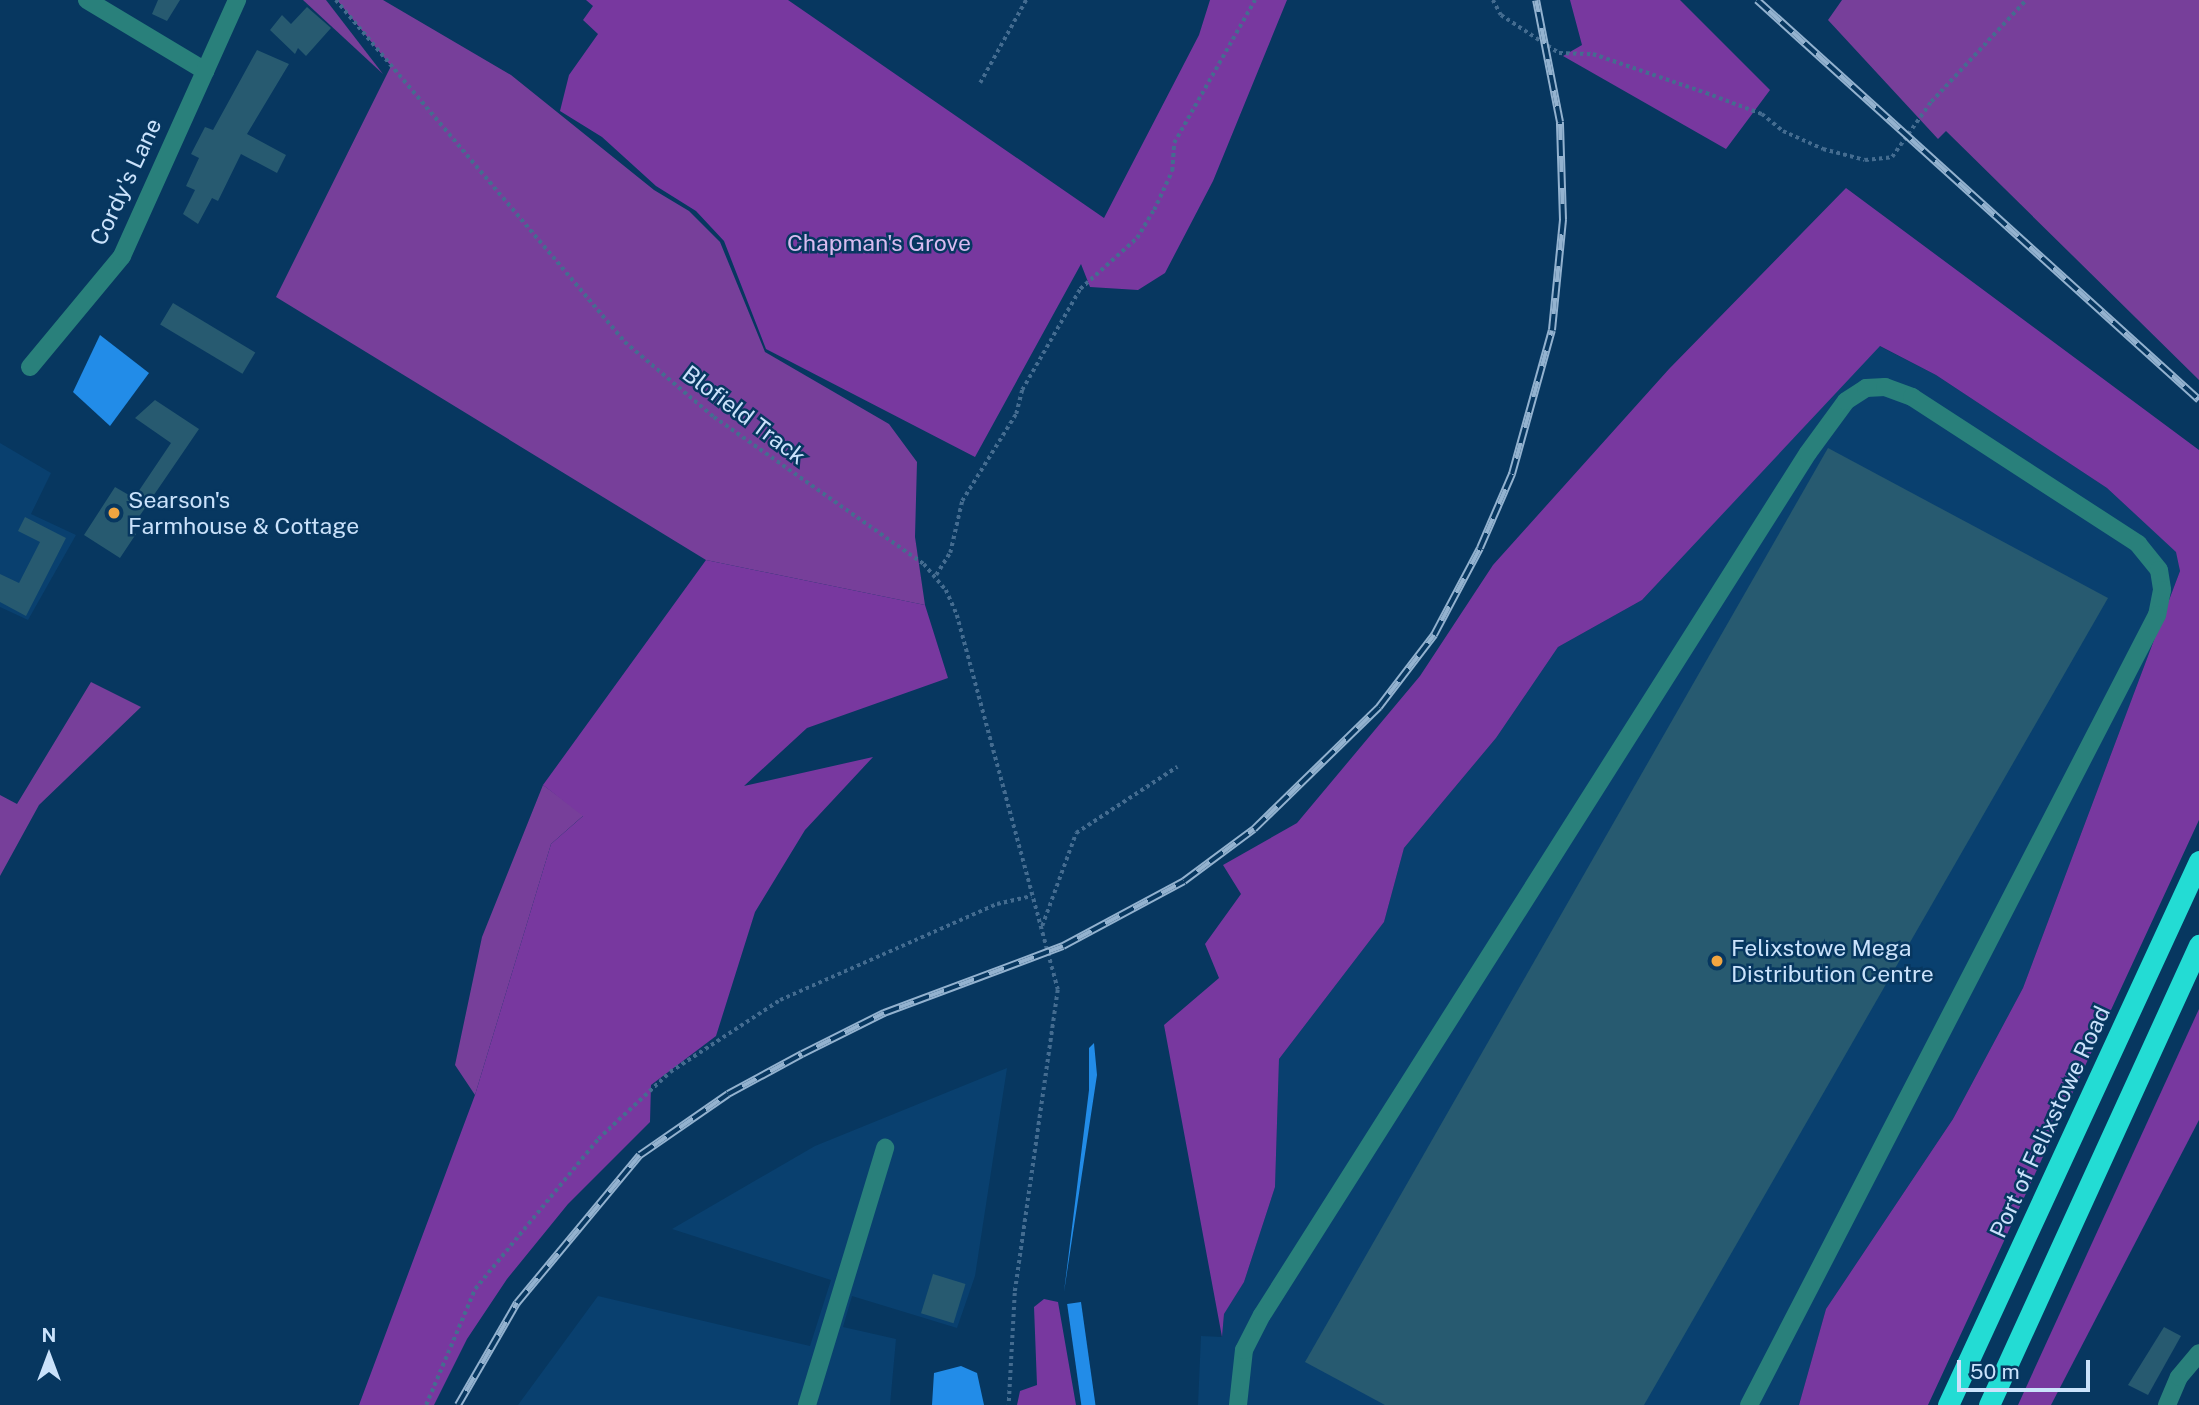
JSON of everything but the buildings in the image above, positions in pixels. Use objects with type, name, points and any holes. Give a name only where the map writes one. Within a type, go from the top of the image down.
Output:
[{"type":"highway","name":"Port of Felixstowe Road","points":[[1948,1405],[2199,861]]},
{"type":"highway","points":[[1989,1405],[2199,945]]},
{"type":"street","points":[[87,0],[104,6],[205,71]]},
{"type":"street","name":"Cordy's Lane","points":[[30,367],[122,256],[237,0]]},
{"type":"street","points":[[1238,1405],[1244,1350],[1262,1315],[1808,453],[1846,401],[1866,388],[1885,387],[1912,397],[2138,544],[2159,570],[2162,590],[2157,615],[1749,1405]]},
{"type":"street","points":[[807,1405],[885,1148]]},
{"type":"street","points":[[2167,1405],[2179,1377],[2199,1353]]},
{"type":"path","name":"Blofield Track","points":[[337,0],[625,342],[714,417],[936,575],[957,615],[1058,990],[1058,1013],[1015,1293],[1009,1405]]},
{"type":"path","points":[[980,83],[1026,0]]},
{"type":"path","points":[[936,575],[950,554],[962,501],[1016,414],[1022,390],[1080,289],[1137,238],[1154,210],[1172,171],[1174,143],[1255,0]]},
{"type":"path","points":[[1493,0],[1501,15],[1559,53],[1593,54],[1681,84],[1762,114],[1783,131],[1823,149],[1865,160],[1892,157],[1931,102],[2026,0]]},
{"type":"path","points":[[1041,928],[1076,833],[1177,767]]},
{"type":"path","points":[[426,1405],[475,1289],[598,1139],[670,1072],[780,1000],[997,904],[1031,896]]},
{"type":"shaded area","points":[[303,0],[326,0],[383,74]]},
{"type":"shaded area","points":[[337,0],[383,0],[511,75],[654,190],[689,211],[720,242],[765,352],[889,424],[917,462],[915,537],[925,605],[706,560],[276,297],[391,66]]},
{"type":"shaded area","points":[[1842,0],[2199,0],[2199,380],[1946,131],[1938,139],[1828,20]]},
{"type":"shaded area","points":[[1879,346],[1936,375],[2107,488],[2177,552],[2180,571],[2023,988],[1953,1119],[1826,1309],[1799,1405],[1198,1405],[1201,1336],[1222,1337],[1224,1314],[1244,1282],[1275,1187],[1279,1059],[1384,922],[1404,848],[1496,738],[1558,647],[1642,600]]},
{"type":"shaded area","points":[[0,443],[51,473],[31,514],[76,535],[28,620],[0,607]]},
{"type":"shaded area","points":[[91,682],[141,707],[39,805],[0,876],[0,795],[17,804]]},
{"type":"shaded area","points":[[543,785],[584,815],[551,844],[475,1095],[455,1065],[482,937]]},
{"type":"shaded area","points":[[1007,1068],[975,1276],[957,1328],[852,1296],[843,1327],[896,1339],[890,1405],[518,1405],[598,1296],[810,1346],[831,1280],[672,1229],[815,1146]]},
{"type":"green space","name":"Chapman's Grove","points":[[586,0],[788,0],[1104,218],[1199,35],[1210,0],[1287,0],[1213,181],[1165,273],[1138,290],[1090,287],[1081,264],[975,457],[766,349],[724,241],[696,211],[656,186],[602,137],[560,111],[569,75],[598,34],[583,20],[593,6]]},
{"type":"green space","points":[[1570,0],[1680,0],[1770,90],[1726,149],[1563,56],[1582,45]]},
{"type":"green space","points":[[1846,188],[2199,450],[2199,820],[1928,1405],[1799,1405],[1826,1309],[1953,1119],[2023,988],[2180,571],[2176,552],[2107,488],[1936,375],[1880,346],[1642,600],[1558,647],[1496,738],[1404,848],[1384,922],[1279,1059],[1275,1187],[1244,1282],[1224,1314],[1222,1337],[1164,1025],[1219,978],[1205,944],[1241,894],[1223,865],[1297,823],[1420,676],[1493,565],[1669,369]]},
{"type":"green space","points":[[706,560],[925,605],[948,678],[807,728],[744,786],[873,757],[805,830],[755,912],[716,1036],[651,1085],[650,1122],[568,1204],[507,1279],[467,1339],[434,1405],[359,1405],[475,1095],[551,844],[583,816],[543,785]]},
{"type":"green space","points":[[2199,1009],[2199,1120],[2051,1405],[2018,1405]]},
{"type":"green space","points":[[1044,1299],[1058,1302],[1076,1405],[1017,1405],[1020,1391],[1037,1385],[1034,1307]]},
{"type":"water","points":[[100,335],[149,373],[110,426],[73,392]]},
{"type":"water","points":[[1094,1043],[1097,1075],[1064,1292],[1089,1090],[1089,1048]]},
{"type":"water","points":[[1081,1302],[1095,1405],[1081,1405],[1067,1304]]},
{"type":"water","points":[[961,1366],[977,1373],[984,1405],[932,1405],[934,1373]]},
{"type":"railway","points":[[458,1405],[517,1303],[640,1155],[728,1094],[802,1054],[884,1013],[1063,946],[1184,881],[1254,829],[1379,707],[1434,635],[1480,548],[1512,474],[1552,330],[1563,220],[1560,122],[1536,0]]},
{"type":"railway","points":[[1757,0],[2199,400]]},
{"type":"place","name":"Searson's Farmhouse & Cottage","points":[[114,513]]},
{"type":"place","name":"Felixstowe Mega Distribution Centre","points":[[1717,961]]}]
